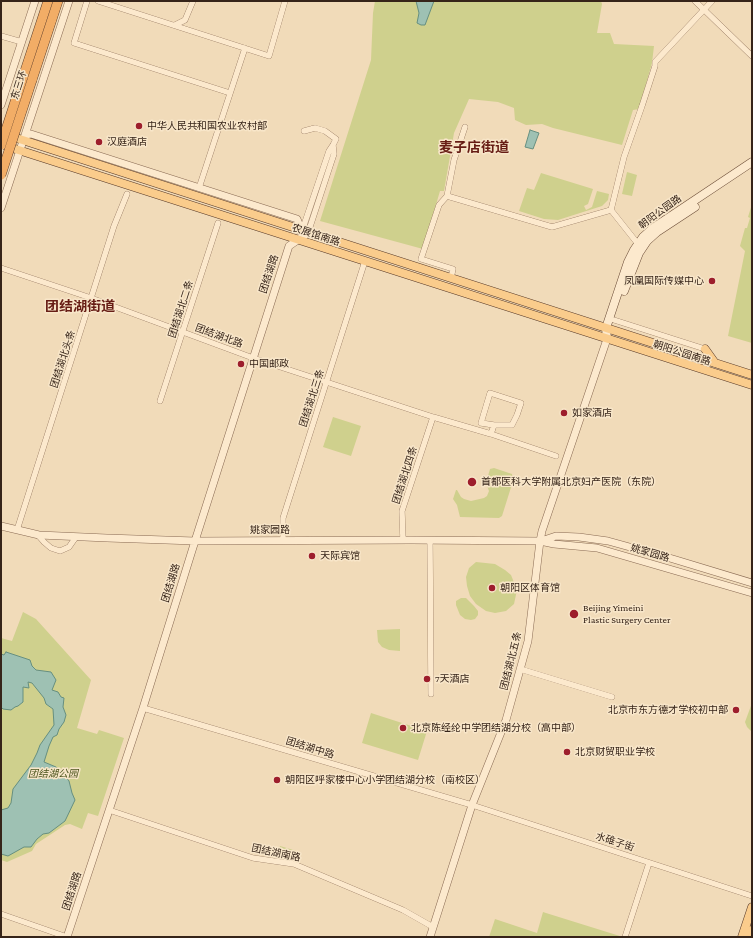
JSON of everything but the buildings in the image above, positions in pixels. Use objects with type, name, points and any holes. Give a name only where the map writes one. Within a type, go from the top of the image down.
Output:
[{"type":"highway","name":"东三环","points":[[1,175],[48,1]]},
{"type":"highway","name":"东三环","points":[[1,144],[58,1]]},
{"type":"main road","points":[[1,133],[24,138]]},
{"type":"main road","name":"农展馆南路","points":[[24,138],[305,232],[608,329]]},
{"type":"main road","name":"农展馆南路","points":[[1,144],[606,339]]},
{"type":"main road","name":"朝阳公园路","points":[[608,329],[628,262],[643,237],[653,228],[752,162]]},
{"type":"main road","name":"朝阳公园路","points":[[608,329],[614,320],[633,265],[647,241],[673,221],[752,169]]},
{"type":"main road","points":[[606,339],[608,329]]},
{"type":"main road","name":"朝阳公园南路","points":[[608,329],[752,375]]},
{"type":"main road","name":"朝阳公园南路","points":[[606,339],[752,386]]},
{"type":"main road","points":[[705,350],[715,363]]},
{"type":"main road","points":[[742,937],[752,907]]},
{"type":"main road","points":[[750,937],[752,930]]},
{"type":"street","points":[[1,105],[36,1]]},
{"type":"street","points":[[2,204],[69,1]]},
{"type":"street","points":[[87,1],[74,43],[230,93]]},
{"type":"street","points":[[98,1],[269,56],[285,1]]},
{"type":"street","points":[[175,25],[185,20],[193,1]]},
{"type":"street","points":[[695,1],[752,56]]},
{"type":"street","points":[[611,210],[624,157],[642,106],[655,62],[712,1]]},
{"type":"street","points":[[1,36],[22,42]]},
{"type":"street","points":[[200,188],[245,48]]},
{"type":"street","points":[[7,88],[37,97]]},
{"type":"street","points":[[451,278],[453,269],[421,259],[439,205],[448,196],[454,160],[465,127]]},
{"type":"street","points":[[304,131],[315,128],[325,131],[336,139],[333,145],[334,154],[305,232]]},
{"type":"street","name":"农展馆南路","points":[[24,138],[31,134],[297,219],[305,232]]},
{"type":"street","name":"团结湖北头条","points":[[17,530],[114,226],[127,194]]},
{"type":"street","points":[[448,196],[552,228],[611,210]]},
{"type":"street","points":[[611,210],[638,244]]},
{"type":"street","name":"团结湖北二条","points":[[160,401],[218,223]]},
{"type":"street","name":"团结湖路","points":[[67,937],[143,708],[289,246],[299,240],[305,232]]},
{"type":"street","name":"团结湖北三条","points":[[283,540],[282,518],[327,383],[365,261]]},
{"type":"street","name":"团结湖北路","points":[[1,268],[91,298],[253,358],[556,456]]},
{"type":"street","points":[[614,320],[705,350]]},
{"type":"street","name":"团结湖北五条","points":[[430,937],[472,805],[506,720],[528,641],[540,541],[606,339]]},
{"type":"street","points":[[490,393],[521,403],[517,416],[512,425],[494,425],[481,423],[490,393]]},
{"type":"street","name":"团结湖北四条","points":[[403,540],[402,511],[433,417]]},
{"type":"street","points":[[491,434],[494,425]]},
{"type":"street","name":"姚家园路","points":[[1,526],[38,535],[195,541],[540,541],[554,544],[597,548],[752,593]]},
{"type":"street","points":[[38,535],[51,548],[60,551],[69,547],[76,537]]},
{"type":"street","name":"姚家园路","points":[[540,541],[556,536],[608,541],[752,583]]},
{"type":"street","points":[[430,540],[431,694]]},
{"type":"street","points":[[520,670],[612,697]]},
{"type":"street","name":"团结湖中路","points":[[143,708],[472,805]]},
{"type":"street","name":"水碓子街","points":[[472,805],[752,896]]},
{"type":"street","name":"团结湖南路","points":[[109,810],[253,858],[294,864],[403,910],[433,927]]},
{"type":"street","points":[[625,937],[649,863]]},
{"type":"street","points":[[1,914],[67,937]]},
{"type":"green space","points":[[375,1],[601,1],[602,4],[597,33],[610,33],[614,44],[654,46],[652,63],[639,109],[633,110],[622,145],[542,124],[526,125],[515,120],[514,108],[498,102],[469,99],[454,133],[444,191],[440,191],[423,249],[320,221],[371,60]]},
{"type":"green space","points":[[627,172],[637,175],[632,196],[622,194]]},
{"type":"green space","points":[[541,173],[593,189],[588,204],[584,206],[586,210],[592,207],[597,191],[609,194],[608,200],[602,206],[558,220],[544,219],[519,211],[527,188],[534,190]]},
{"type":"green space","points":[[752,204],[752,343],[728,336],[745,251],[740,246],[745,228],[747,228],[750,218],[748,217]]},
{"type":"green space","points":[[333,417],[361,426],[351,456],[323,447]]},
{"type":"green space","points":[[494,468],[512,474],[513,481],[502,516],[499,518],[460,517],[457,505],[453,499],[456,490],[461,497],[471,501],[484,498],[487,496],[489,491],[486,483],[490,469]]},
{"type":"green space","name":"朝阳区体育馆","points":[[476,562],[495,564],[511,575],[517,590],[514,604],[506,611],[495,613],[486,611],[476,604],[470,596],[466,577],[469,568]]},
{"type":"green space","points":[[461,598],[466,598],[478,611],[478,615],[475,619],[465,619],[460,615],[456,601]]},
{"type":"green space","name":"团结湖公园","points":[[23,612],[36,619],[91,680],[77,728],[97,734],[99,730],[124,738],[98,816],[88,813],[82,829],[70,824],[65,825],[36,844],[32,851],[7,862],[1,860],[1,638],[12,641]]},
{"type":"green space","points":[[400,629],[400,651],[389,650],[382,647],[378,642],[377,630]]},
{"type":"green space","points":[[752,703],[752,732],[747,727],[745,722]]},
{"type":"green space","points":[[371,713],[427,731],[418,760],[362,743]]},
{"type":"green space","points":[[280,846],[300,852],[299,856],[278,854]]},
{"type":"green space","points":[[543,912],[623,937],[489,937],[495,919],[537,933]]},
{"type":"shaded area","points":[[416,1],[434,1],[425,25],[417,23],[419,13]]},
{"type":"shaded area","points":[[530,130],[539,133],[533,149],[525,147]]},
{"type":"shaded area","points":[[6,652],[30,660],[32,666],[36,670],[51,672],[56,680],[52,690],[58,692],[61,697],[64,698],[63,707],[66,715],[57,735],[53,737],[44,762],[56,767],[63,773],[69,781],[75,800],[65,821],[49,833],[43,834],[31,847],[24,847],[8,856],[1,854],[1,810],[8,808],[11,803],[13,789],[31,765],[40,745],[54,725],[53,709],[46,704],[44,698],[32,683],[28,682],[29,688],[23,687],[23,702],[18,706],[11,710],[3,709],[1,707],[1,654],[4,655]]},
{"type":"place","name":"中华人民共和国农业农村部","points":[[139,126]]},
{"type":"place","name":"汉庭酒店","points":[[99,142]]},
{"type":"place","name":"凤凰国际传媒中心","points":[[712,281]]},
{"type":"place","name":"中国邮政","points":[[241,364]]},
{"type":"place","name":"如家酒店","points":[[564,413]]},
{"type":"place","name":"首都医科大学附属北京妇产医院（东院）","points":[[472,482]]},
{"type":"place","name":"天际宾馆","points":[[312,556]]},
{"type":"place","name":"朝阳区体育馆","points":[[492,588]]},
{"type":"place","name":"Beijing Yimeini Plastic Surgery Center","points":[[574,614]]},
{"type":"place","name":"7天酒店","points":[[427,679]]},
{"type":"place","name":"北京市东方德才学校初中部","points":[[736,710]]},
{"type":"place","name":"北京陈经纶中学团结湖分校（高中部）","points":[[403,728]]},
{"type":"place","name":"北京财贸职业学校","points":[[567,752]]},
{"type":"place","name":"朝阳区呼家楼中心小学团结湖分校（南校区）","points":[[277,780]]},
{"type":"district","name":"麦子店街道","points":[[474,148]]},
{"type":"district","name":"团结湖街道","points":[[80,307]]}]
